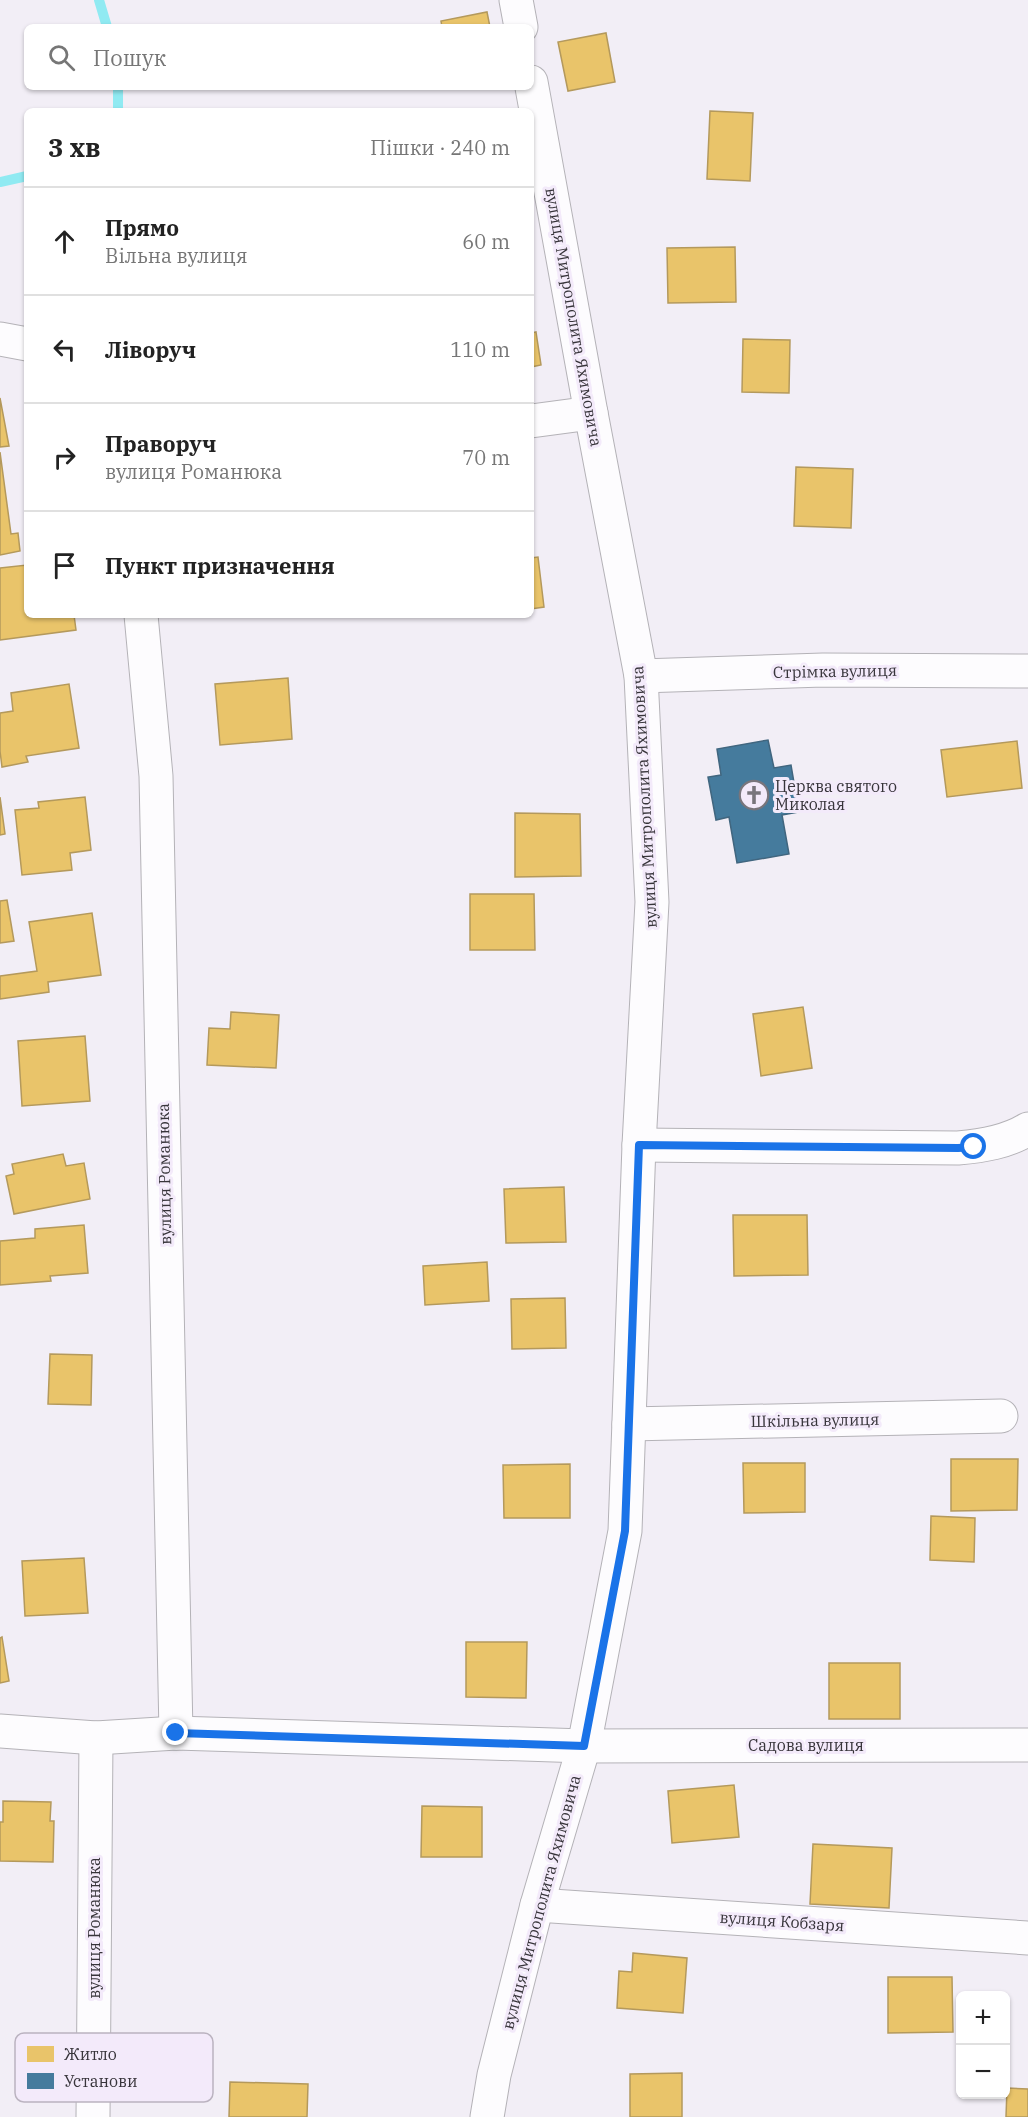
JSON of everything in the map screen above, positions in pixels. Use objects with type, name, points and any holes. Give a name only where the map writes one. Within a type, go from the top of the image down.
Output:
[{"type":"street","points":[[516,0],[520,24]]},
{"type":"street","name":"вулиця Митрополита Яхимовича","points":[[487,2117],[494,2075],[537,1905],[584,1746],[625,1531],[639,1145],[652,902],[641,676],[532,90]]},
{"type":"street","points":[[0,339],[24,343]]},
{"type":"street","points":[[534,421],[591,413]]},
{"type":"street","name":"вулиця Романюка","points":[[141,618],[156,777],[176,1733]]},
{"type":"street","name":"Стрімка вулиця","points":[[641,676],[824,670],[1028,671]]},
{"type":"street","points":[[639,1145],[958,1148],[1013,1138],[1028,1129]]},
{"type":"street","name":"Шкільна вулиця","points":[[629,1424],[1001,1416]]},
{"type":"street","points":[[0,1731],[96,1738],[176,1733],[584,1746]]},
{"type":"street","name":"вулиця Романюка","points":[[94,2033],[96,1738]]},
{"type":"street","name":"Садова вулиця","points":[[584,1746],[1028,1745]]},
{"type":"street","name":"вулиця Кобзаря","points":[[537,1905],[1028,1938]]},
{"type":"street","name":"вулиця Романюка","points":[[93,2102],[93,2117]]},
{"type":"building: Житло","points":[[487,12],[489,24],[442,24],[441,21]]},
{"type":"building: Житло","points":[[606,33],[615,82],[568,91],[558,42]]},
{"type":"building: Житло","points":[[710,111],[753,113],[750,181],[707,179]]},
{"type":"building: Житло","points":[[735,247],[736,302],[668,303],[667,248]]},
{"type":"building: Житло","points":[[534,332],[536,332],[541,365],[534,366]]},
{"type":"building: Житло","points":[[743,339],[790,340],[789,393],[742,392]]},
{"type":"building: Житло","points":[[0,398],[9,446],[0,447]]},
{"type":"building: Житло","points":[[0,452],[11,534],[18,533],[20,551],[0,555]]},
{"type":"building: Житло","points":[[796,467],[853,469],[851,528],[794,526]]},
{"type":"building: Житло","points":[[538,557],[544,607],[534,609],[534,558]]},
{"type":"building: Житло","points":[[24,565],[24,618],[74,618],[76,630],[0,640],[0,568]]},
{"type":"building: Житло","points":[[288,678],[292,739],[220,745],[215,684]]},
{"type":"building: Житло","points":[[69,684],[79,748],[26,756],[28,762],[2,767],[0,713],[13,711],[11,693]]},
{"type":"building: Житло","points":[[1017,741],[1022,788],[947,797],[941,750]]},
{"type":"building: Житло","points":[[0,797],[5,834],[0,835]]},
{"type":"building: Житло","points":[[85,797],[91,850],[70,853],[72,870],[22,875],[15,810],[39,808],[38,802]]},
{"type":"building: Житло","points":[[515,813],[580,814],[581,876],[515,877]]},
{"type":"building: Житло","points":[[470,894],[534,894],[535,950],[470,950]]},
{"type":"building: Житло","points":[[7,900],[14,941],[0,943],[0,901]]},
{"type":"building: Житло","points":[[92,913],[101,975],[48,982],[49,992],[0,999],[0,976],[37,971],[29,922]]},
{"type":"building: Житло","points":[[803,1007],[812,1068],[761,1076],[753,1014]]},
{"type":"building: Житло","points":[[231,1012],[279,1015],[276,1068],[207,1065],[209,1028],[230,1029]]},
{"type":"building: Житло","points":[[85,1036],[90,1101],[22,1106],[18,1041]]},
{"type":"building: Житло","points":[[63,1154],[66,1166],[84,1163],[90,1199],[14,1214],[6,1176],[14,1174],[12,1164]]},
{"type":"building: Житло","points":[[564,1187],[566,1242],[506,1243],[504,1189]]},
{"type":"building: Житло","points":[[733,1215],[807,1215],[808,1275],[734,1276]]},
{"type":"building: Житло","points":[[84,1225],[88,1273],[50,1276],[51,1281],[0,1285],[0,1241],[35,1238],[35,1229]]},
{"type":"building: Житло","points":[[487,1262],[489,1301],[425,1305],[423,1266]]},
{"type":"building: Житло","points":[[565,1298],[566,1348],[512,1349],[511,1299]]},
{"type":"building: Житло","points":[[50,1354],[92,1355],[91,1405],[48,1404]]},
{"type":"building: Житло","points":[[951,1459],[1018,1459],[1017,1510],[951,1511]]},
{"type":"building: Житло","points":[[743,1463],[805,1463],[805,1512],[744,1513]]},
{"type":"building: Житло","points":[[570,1464],[570,1518],[504,1518],[503,1465]]},
{"type":"building: Житло","points":[[931,1516],[975,1518],[974,1562],[930,1560]]},
{"type":"building: Житло","points":[[84,1558],[88,1613],[25,1616],[22,1561]]},
{"type":"building: Житло","points":[[2,1637],[9,1681],[0,1683],[0,1638]]},
{"type":"building: Житло","points":[[466,1642],[527,1642],[526,1698],[466,1697]]},
{"type":"building: Житло","points":[[829,1663],[900,1663],[900,1719],[829,1719]]},
{"type":"building: Житло","points":[[734,1785],[739,1837],[672,1843],[668,1791]]},
{"type":"building: Житло","points":[[3,1801],[51,1802],[50,1821],[54,1821],[53,1862],[0,1861],[0,1822],[3,1822]]},
{"type":"building: Житло","points":[[422,1806],[482,1807],[482,1857],[421,1857]]},
{"type":"building: Житло","points":[[813,1844],[892,1848],[889,1908],[810,1904]]},
{"type":"building: Житло","points":[[633,1953],[687,1958],[683,2013],[617,2008],[619,1971],[632,1972]]},
{"type":"building: Житло","points":[[888,1977],[952,1977],[953,2032],[888,2033]]},
{"type":"building: Житло","points":[[682,2073],[682,2117],[630,2117],[630,2074]]},
{"type":"building: Житло","points":[[230,2082],[308,2084],[307,2117],[229,2117]]},
{"type":"building: Житло","points":[[1010,2088],[1028,2089],[1028,2117],[1006,2117],[1007,2099],[1010,2099]]},
{"type":"building: Установи","name":"Церква святого Миколая","points":[[768,740],[774,768],[791,765],[799,812],[782,815],[789,854],[737,863],[729,817],[716,820],[708,777],[721,775],[717,749]]},
{"type":"waterway","points":[[99,0],[106,24]]},
{"type":"waterway","points":[[118,90],[118,108]]},
{"type":"waterway","points":[[0,182],[24,177]]},
{"type":"place","name":"Церква святого Миколая","points":[[754,795]]},
{"type":"route","points":[[176,1733],[584,1746],[625,1531],[639,1145],[974,1147]]}]
